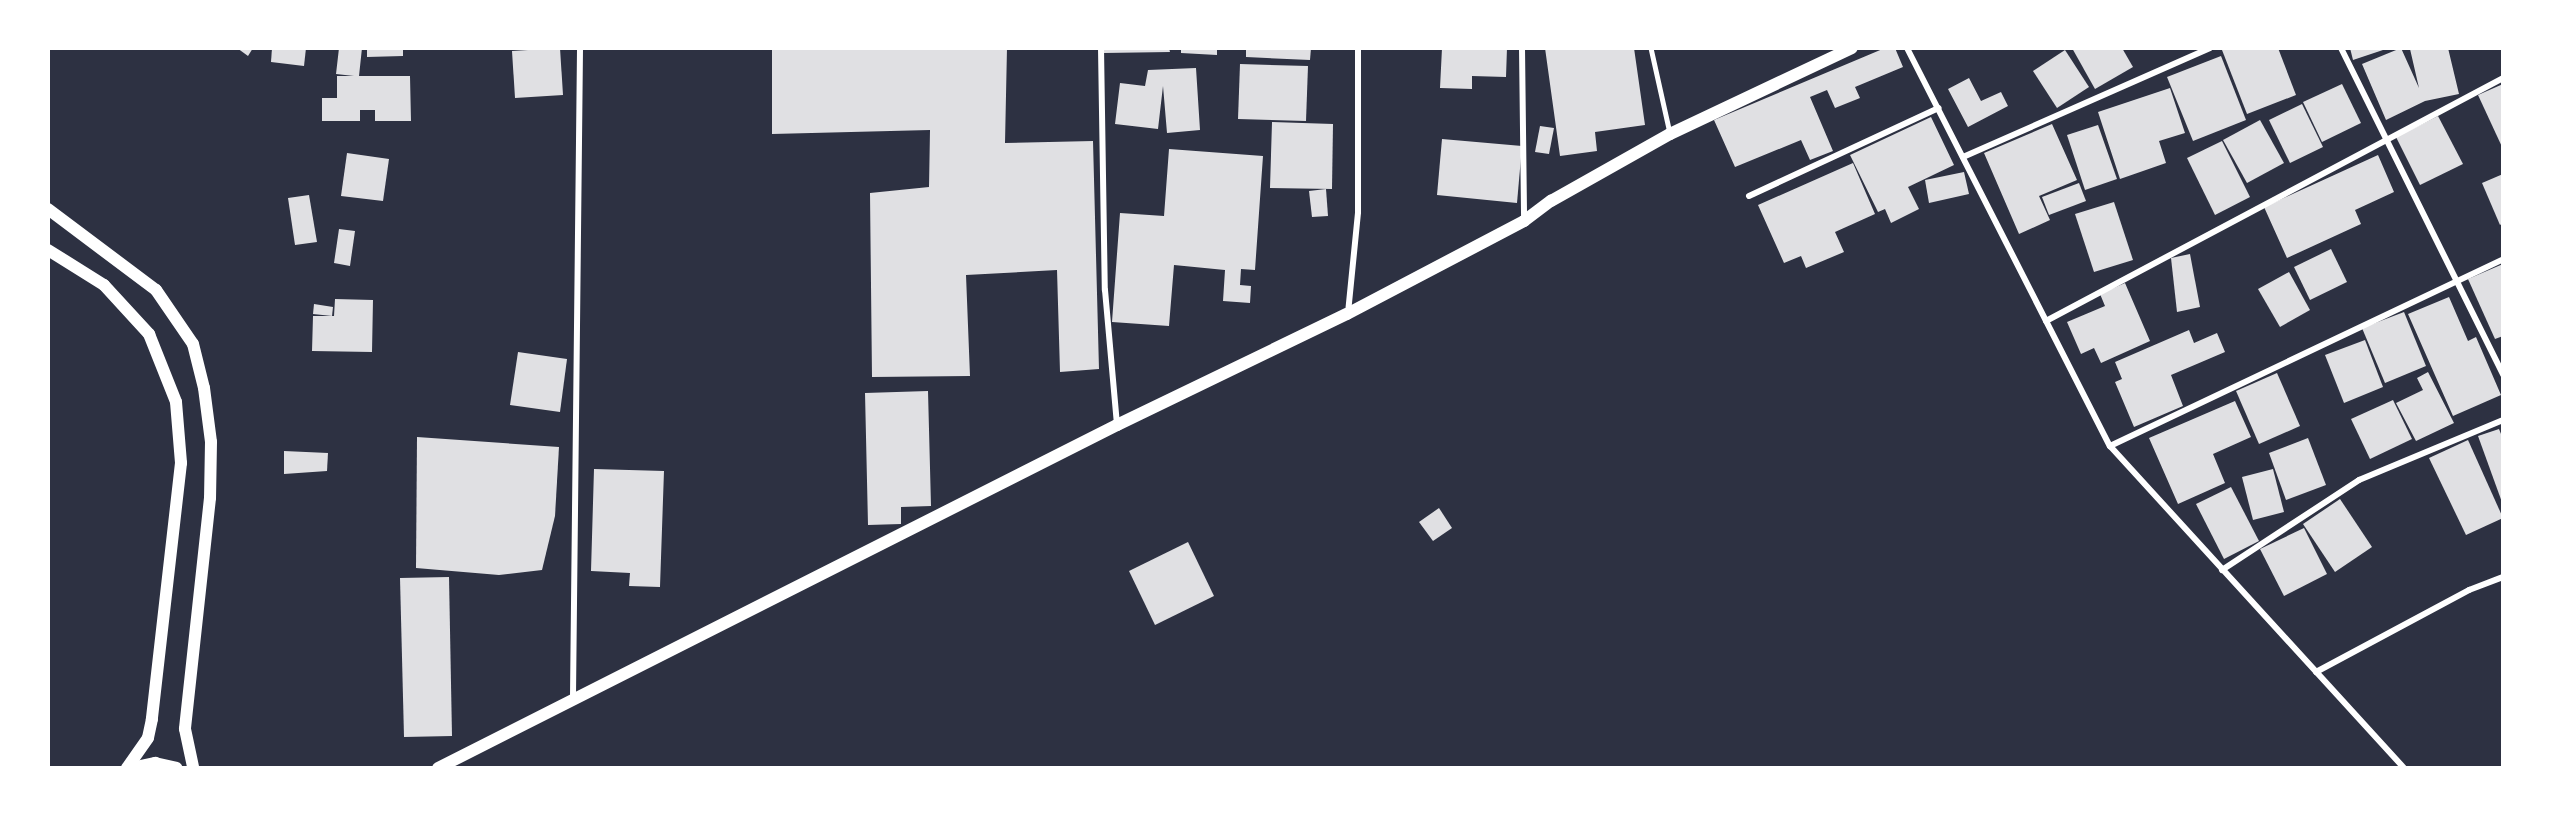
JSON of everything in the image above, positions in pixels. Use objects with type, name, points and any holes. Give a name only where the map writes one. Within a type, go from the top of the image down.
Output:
[{"type":"main road","points":[[438,768],[573,696],[1116,424],[1347,314],[1524,221],[1551,201],[1670,134],[1852,48]]},
{"type":"main road","points":[[48,209],[156,290],[193,344],[204,388],[211,442],[210,498],[185,729],[193,768]]},
{"type":"main road","points":[[48,250],[104,285],[149,334],[176,402],[181,463],[152,719],[148,738],[129,768]]},
{"type":"main road","points":[[129,768],[155,763],[176,768]]},
{"type":"street","points":[[573,696],[580,48]]},
{"type":"street","points":[[1101,48],[1105,290],[1116,424]]},
{"type":"street","points":[[1347,314],[1358,212],[1358,48]]},
{"type":"street","points":[[1522,48],[1524,221]]},
{"type":"street","points":[[1907,48],[2110,446],[2404,768]]},
{"type":"street","points":[[1963,157],[2210,48]]},
{"type":"street","points":[[2341,48],[2459,280],[2503,375]]},
{"type":"street","points":[[2046,321],[2503,78]]},
{"type":"street","points":[[1749,196],[1939,108]]},
{"type":"street","points":[[2110,446],[2503,259]]},
{"type":"street","points":[[2222,570],[2359,480],[2503,420]]},
{"type":"street","points":[[2316,672],[2469,590],[2503,577]]},
{"type":"lane","points":[[1651,48],[1670,134]]},
{"type":"building","points":[[237,48],[253,48],[248,56]]},
{"type":"building","points":[[272,48],[306,48],[304,66],[271,62]]},
{"type":"building","points":[[339,48],[362,48],[359,76],[410,76],[411,121],[375,121],[375,110],[360,110],[360,121],[322,121],[322,98],[337,98],[337,76],[354,76],[336,74]]},
{"type":"building","points":[[367,48],[403,48],[403,56],[367,57]]},
{"type":"building","points":[[560,48],[563,95],[515,98],[512,51]]},
{"type":"building","points":[[772,48],[1007,48],[1005,143],[1093,141],[1099,369],[1060,372],[1057,270],[966,275],[970,376],[872,377],[870,193],[929,187],[930,130],[772,134]]},
{"type":"building","points":[[1104,48],[1169,48],[1170,52],[1104,53]]},
{"type":"building","points":[[1181,48],[1217,48],[1217,55],[1181,53]]},
{"type":"building","points":[[1246,48],[1311,48],[1310,60],[1246,57]]},
{"type":"building","points":[[1442,48],[1507,48],[1506,77],[1472,76],[1472,89],[1440,88]]},
{"type":"building","points":[[1545,48],[1634,48],[1645,125],[1595,132],[1597,151],[1560,156]]},
{"type":"building","points":[[1885,48],[1895,48],[1903,67],[1855,87],[1860,98],[1835,108],[1827,90],[1810,97],[1833,151],[1810,160],[1801,140],[1735,167],[1714,120]]},
{"type":"building","points":[[2072,48],[2122,48],[2133,67],[2095,89]]},
{"type":"building","points":[[2278,48],[2296,95],[2247,114],[2222,50]]},
{"type":"building","points":[[2350,48],[2389,48],[2353,60]]},
{"type":"building","points":[[2401,48],[2419,88],[2410,49],[2448,48],[2459,94],[2425,101],[2386,120],[2362,64]]},
{"type":"building","points":[[2065,50],[2089,87],[2057,108],[2033,71]]},
{"type":"building","points":[[2221,56],[2246,120],[2193,141],[2167,77]]},
{"type":"building","points":[[1240,64],[1308,66],[1306,121],[1238,119]]},
{"type":"building","points":[[1196,68],[1200,130],[1167,133],[1163,86],[1158,129],[1115,124],[1120,83],[1145,86],[1148,70]]},
{"type":"building","points":[[1969,78],[1981,101],[2001,92],[2008,106],[1968,127],[1948,89]]},
{"type":"building","points":[[2342,84],[2361,123],[2322,142],[2303,102]]},
{"type":"building","points":[[2503,84],[2503,149],[2478,95]]},
{"type":"building","points":[[2170,88],[2185,133],[2159,141],[2166,163],[2120,179],[2098,112]]},
{"type":"building","points":[[2302,104],[2323,147],[2290,163],[2269,120]]},
{"type":"building","points":[[2438,116],[2463,164],[2420,185],[2396,137]]},
{"type":"building","points":[[1931,117],[1954,165],[1908,187],[1919,209],[1891,223],[1885,209],[1878,212],[1850,155]]},
{"type":"building","points":[[2260,120],[2284,163],[2247,183],[2223,140]]},
{"type":"building","points":[[1272,122],[1333,124],[1332,189],[1270,188]]},
{"type":"building","points":[[2052,124],[2077,180],[2039,196],[2050,220],[2019,234],[1984,153]]},
{"type":"building","points":[[2098,125],[2117,179],[2085,190],[2067,135]]},
{"type":"building","points":[[1540,126],[1554,128],[1549,154],[1535,152]]},
{"type":"building","points":[[1442,139],[1522,146],[1517,203],[1437,195]]},
{"type":"building","points":[[2222,141],[2250,197],[2215,215],[2187,158]]},
{"type":"building","points":[[1169,149],[1263,156],[1255,270],[1241,269],[1240,285],[1251,286],[1250,303],[1223,301],[1225,270],[1174,265],[1169,326],[1112,322],[1120,213],[1164,216]]},
{"type":"building","points":[[347,153],[389,159],[383,201],[341,196]]},
{"type":"building","points":[[2378,155],[2394,192],[2355,210],[2361,224],[2287,258],[2264,207]]},
{"type":"building","points":[[1853,163],[1875,214],[1835,232],[1844,252],[1806,268],[1801,256],[1784,263],[1758,205]]},
{"type":"building","points":[[1964,172],[1969,194],[1929,203],[1925,180]]},
{"type":"building","points":[[2503,174],[2503,223],[2500,225],[2482,183]]},
{"type":"building","points":[[2079,183],[2086,201],[2049,215],[2042,197]]},
{"type":"building","points":[[1326,189],[1328,216],[1312,217],[1309,191]]},
{"type":"building","points":[[309,195],[317,242],[295,245],[288,198]]},
{"type":"building","points":[[2114,202],[2133,260],[2094,272],[2075,214]]},
{"type":"building","points":[[339,229],[355,231],[350,266],[334,263]]},
{"type":"building","points":[[2331,249],[2347,282],[2310,300],[2294,267]]},
{"type":"building","points":[[2190,254],[2200,307],[2177,312],[2171,258]]},
{"type":"building","points":[[2503,264],[2503,336],[2495,339],[2468,279]]},
{"type":"building","points":[[2289,272],[2310,310],[2280,327],[2258,289]]},
{"type":"building","points":[[2125,283],[2150,341],[2101,363],[2094,348],[2081,354],[2067,322],[2105,306],[2100,294]]},
{"type":"building","points":[[2449,297],[2468,341],[2476,337],[2501,395],[2453,416],[2408,314]]},
{"type":"building","points":[[335,299],[373,300],[372,352],[312,351],[313,316],[334,316]]},
{"type":"building","points":[[314,304],[333,307],[332,316],[313,314]]},
{"type":"building","points":[[2404,312],[2426,366],[2385,383],[2362,328]]},
{"type":"building","points":[[2189,330],[2194,343],[2217,333],[2225,352],[2171,375],[2183,406],[2134,427],[2115,382],[2122,379],[2115,362]]},
{"type":"building","points":[[2365,340],[2383,387],[2344,403],[2325,355]]},
{"type":"building","points":[[518,352],[567,359],[560,412],[510,405]]},
{"type":"building","points":[[2428,372],[2454,423],[2416,441],[2396,403],[2423,390],[2417,378]]},
{"type":"building","points":[[2277,373],[2300,426],[2259,444],[2236,391]]},
{"type":"building","points":[[928,391],[931,506],[901,507],[901,524],[868,525],[865,393]]},
{"type":"building","points":[[2393,400],[2412,439],[2370,459],[2351,419]]},
{"type":"building","points":[[2235,401],[2251,437],[2213,454],[2225,483],[2178,504],[2149,438]]},
{"type":"building","points":[[2499,429],[2503,439],[2503,505],[2478,436]]},
{"type":"building","points":[[417,437],[559,447],[555,516],[542,570],[499,575],[416,568]]},
{"type":"building","points":[[2308,438],[2326,485],[2286,500],[2269,453]]},
{"type":"building","points":[[2468,440],[2503,518],[2466,535],[2429,458]]},
{"type":"building","points":[[284,451],[328,453],[327,471],[284,474]]},
{"type":"building","points":[[594,469],[664,471],[660,587],[629,586],[630,573],[591,571]]},
{"type":"building","points":[[2273,469],[2284,512],[2253,520],[2242,477]]},
{"type":"building","points":[[2231,487],[2259,541],[2224,559],[2196,504]]},
{"type":"building","points":[[2340,499],[2372,547],[2335,572],[2303,524]]},
{"type":"building","points":[[1439,508],[1452,528],[1433,541],[1419,522]]},
{"type":"building","points":[[2304,528],[2327,574],[2284,596],[2260,549]]},
{"type":"building","points":[[1188,542],[1214,596],[1155,625],[1129,571]]},
{"type":"building","points":[[449,577],[452,736],[404,737],[400,578]]}]
